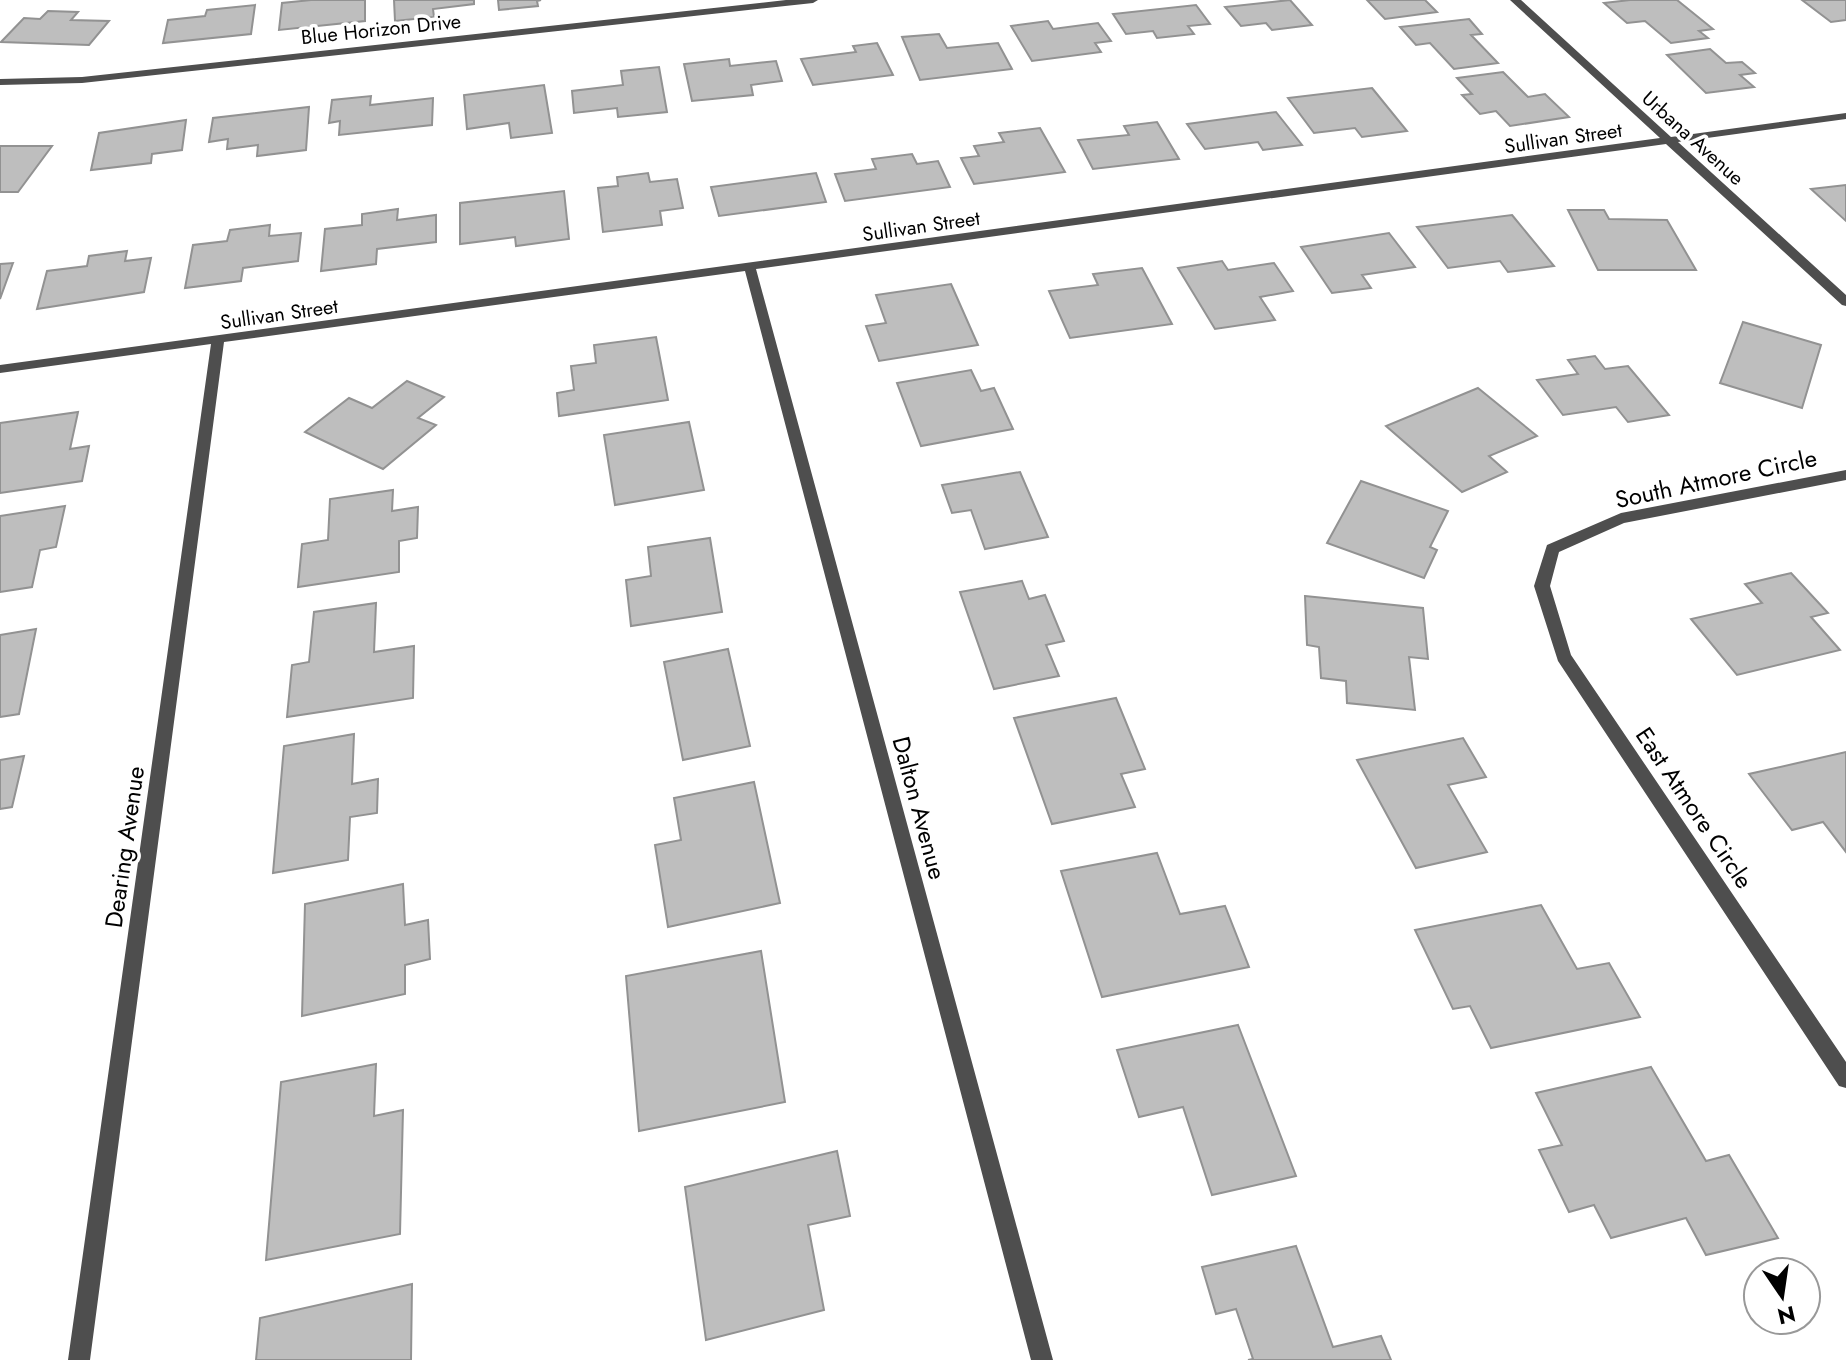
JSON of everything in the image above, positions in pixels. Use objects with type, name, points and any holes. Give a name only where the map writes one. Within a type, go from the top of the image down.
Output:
[{"type":"street","name":"Blue Horizon Drive","points":[[0,82],[82,80],[813,0]]},
{"type":"street","name":"Urbana Avenue","points":[[1515,0],[1846,302]]},
{"type":"street","name":"Sullivan Street","points":[[0,369],[1846,116]]},
{"type":"street","name":"Dalton Avenue","points":[[750,268],[1042,1360]]},
{"type":"street","name":"Dearing Avenue","points":[[79,1360],[218,341]]},
{"type":"street","name":"South Atmore Circle","points":[[1552,549],[1621,518],[1846,475]]},
{"type":"street","name":"East Atmore Circle","points":[[1552,549],[1542,586],[1564,657],[1846,1079]]},
{"type":"building","points":[[365,0],[365,21],[279,30],[282,3]]},
{"type":"building","points":[[394,0],[474,0],[474,4],[433,9],[434,17],[395,21]]},
{"type":"building","points":[[498,0],[541,0],[537,1],[538,6],[499,10]]},
{"type":"building","points":[[1290,0],[1312,25],[1272,30],[1266,23],[1241,26],[1225,7]]},
{"type":"building","points":[[1367,0],[1425,0],[1437,12],[1385,19]]},
{"type":"building","points":[[1677,0],[1713,29],[1699,31],[1708,38],[1671,43],[1645,21],[1627,23],[1604,3]]},
{"type":"building","points":[[1802,0],[1846,0],[1846,20],[1831,22]]},
{"type":"building","points":[[255,5],[251,34],[163,43],[168,20],[205,16],[207,10]]},
{"type":"building","points":[[1196,5],[1210,24],[1188,26],[1194,34],[1157,38],[1153,31],[1126,34],[1113,14]]},
{"type":"building","points":[[48,11],[78,12],[71,20],[109,21],[89,45],[1,42],[24,18],[40,19]]},
{"type":"building","points":[[1469,19],[1482,34],[1471,35],[1498,63],[1454,69],[1430,43],[1416,45],[1400,27]]},
{"type":"building","points":[[1048,21],[1053,29],[1098,23],[1111,41],[1095,43],[1101,52],[1032,61],[1011,26]]},
{"type":"building","points":[[939,34],[947,48],[998,43],[1012,69],[920,80],[902,37]]},
{"type":"building","points":[[877,43],[893,75],[813,85],[801,59],[856,52],[853,46]]},
{"type":"building","points":[[1710,49],[1726,63],[1742,62],[1755,73],[1740,75],[1754,87],[1706,93],[1667,55]]},
{"type":"building","points":[[729,59],[730,66],[776,61],[782,81],[751,85],[753,95],[692,101],[684,64]]},
{"type":"building","points":[[659,67],[667,112],[618,117],[617,108],[574,113],[572,91],[623,85],[621,71]]},
{"type":"building","points":[[1503,72],[1528,97],[1545,94],[1569,117],[1510,126],[1496,111],[1480,114],[1462,95],[1472,94],[1457,78]]},
{"type":"building","points":[[544,85],[552,133],[511,138],[509,123],[467,129],[464,95]]},
{"type":"building","points":[[1372,88],[1407,131],[1362,137],[1355,128],[1314,133],[1288,98]]},
{"type":"building","points":[[371,96],[370,105],[433,98],[432,125],[339,135],[340,121],[329,123],[332,100]]},
{"type":"building","points":[[309,107],[306,150],[257,156],[258,145],[227,149],[228,139],[209,142],[213,118]]},
{"type":"building","points":[[1276,112],[1302,145],[1263,150],[1258,142],[1205,149],[1187,124]]},
{"type":"building","points":[[186,120],[182,150],[152,154],[151,163],[91,170],[99,133]]},
{"type":"building","points":[[1157,122],[1179,159],[1093,169],[1078,140],[1129,135],[1124,126]]},
{"type":"building","points":[[1040,128],[1065,172],[974,184],[961,158],[979,156],[974,146],[1004,142],[999,133]]},
{"type":"building","points":[[0,146],[52,146],[18,192],[0,192]]},
{"type":"building","points":[[912,154],[917,164],[938,161],[950,187],[845,201],[835,174],[876,169],[872,159]]},
{"type":"building","points":[[648,173],[650,182],[677,179],[683,208],[660,211],[662,225],[603,232],[598,188],[618,186],[617,177]]},
{"type":"building","points":[[816,173],[826,202],[719,216],[711,187]]},
{"type":"building","points":[[1846,185],[1846,221],[1811,189]]},
{"type":"building","points":[[564,191],[569,239],[516,246],[515,237],[460,244],[460,203]]},
{"type":"building","points":[[398,209],[397,220],[436,215],[436,242],[377,249],[376,264],[321,271],[325,229],[362,225],[362,214]]},
{"type":"building","points":[[1568,210],[1604,210],[1609,219],[1667,220],[1696,270],[1598,270]]},
{"type":"building","points":[[1512,215],[1554,266],[1508,272],[1500,261],[1448,268],[1417,227]]},
{"type":"building","points":[[270,225],[269,236],[301,233],[298,261],[243,268],[241,281],[185,288],[193,245],[227,241],[230,230]]},
{"type":"building","points":[[1389,233],[1415,267],[1362,275],[1371,288],[1332,293],[1301,247]]},
{"type":"building","points":[[127,251],[125,261],[151,258],[144,292],[37,309],[47,271],[87,266],[89,256]]},
{"type":"building","points":[[1222,261],[1228,270],[1274,263],[1293,291],[1260,297],[1275,320],[1215,329],[1178,268]]},
{"type":"building","points":[[13,263],[0,299],[0,264]]},
{"type":"building","points":[[1142,268],[1172,324],[1070,338],[1049,291],[1098,285],[1093,274]]},
{"type":"building","points":[[951,284],[978,345],[879,361],[866,326],[886,323],[876,295]]},
{"type":"building","points":[[1743,322],[1821,345],[1802,408],[1720,383]]},
{"type":"building","points":[[656,337],[668,400],[559,416],[557,393],[574,390],[571,366],[596,363],[594,345]]},
{"type":"building","points":[[1595,356],[1605,369],[1628,366],[1669,415],[1628,422],[1616,407],[1563,415],[1537,380],[1578,374],[1568,360]]},
{"type":"building","points":[[971,370],[981,391],[994,388],[1013,429],[921,446],[897,383]]},
{"type":"building","points":[[407,381],[444,397],[418,418],[436,425],[383,469],[305,432],[349,398],[372,408]]},
{"type":"building","points":[[1478,388],[1537,436],[1489,456],[1507,472],[1462,492],[1386,426]]},
{"type":"building","points":[[78,412],[70,449],[89,446],[82,481],[0,493],[0,423]]},
{"type":"building","points":[[689,422],[704,490],[615,505],[604,435]]},
{"type":"building","points":[[1020,472],[1048,537],[985,549],[971,510],[952,513],[942,485]]},
{"type":"building","points":[[1361,481],[1448,511],[1430,547],[1437,550],[1424,578],[1327,543]]},
{"type":"building","points":[[393,490],[392,511],[418,507],[417,538],[399,541],[399,572],[298,587],[302,544],[328,540],[330,499]]},
{"type":"building","points":[[65,506],[56,547],[40,550],[32,587],[0,592],[0,516]]},
{"type":"building","points":[[710,538],[722,612],[631,626],[626,580],[651,576],[648,547]]},
{"type":"building","points":[[1791,573],[1828,613],[1811,617],[1840,650],[1737,675],[1691,619],[1762,603],[1745,584]]},
{"type":"building","points":[[1022,581],[1029,599],[1045,595],[1064,641],[1046,645],[1059,676],[994,689],[960,592]]},
{"type":"building","points":[[1305,596],[1423,608],[1428,659],[1409,657],[1415,710],[1347,703],[1346,681],[1321,678],[1319,647],[1307,645]]},
{"type":"building","points":[[376,603],[374,652],[414,646],[413,698],[287,717],[292,665],[309,662],[314,612]]},
{"type":"building","points":[[36,629],[19,714],[0,717],[0,635]]},
{"type":"building","points":[[728,649],[750,746],[683,760],[664,662]]},
{"type":"building","points":[[1116,698],[1145,769],[1121,774],[1135,807],[1052,824],[1014,718]]},
{"type":"building","points":[[354,734],[352,784],[378,779],[377,813],[350,817],[348,860],[273,873],[284,746]]},
{"type":"building","points":[[1463,738],[1486,777],[1448,785],[1487,852],[1416,868],[1357,760]]},
{"type":"building","points":[[1846,752],[1846,852],[1823,822],[1792,830],[1749,774]]},
{"type":"building","points":[[24,756],[12,807],[0,809],[0,760]]},
{"type":"building","points":[[754,782],[780,903],[668,927],[655,845],[681,840],[674,798]]},
{"type":"building","points":[[1157,853],[1180,914],[1225,906],[1249,967],[1102,997],[1061,871]]},
{"type":"building","points":[[403,884],[405,925],[428,920],[430,959],[405,965],[405,994],[302,1016],[305,904]]},
{"type":"building","points":[[1541,905],[1577,969],[1609,963],[1640,1017],[1491,1048],[1470,1006],[1453,1009],[1415,930]]},
{"type":"building","points":[[761,951],[785,1102],[639,1131],[626,976]]},
{"type":"building","points":[[1238,1025],[1296,1176],[1212,1195],[1183,1107],[1139,1117],[1117,1050]]},
{"type":"building","points":[[376,1064],[374,1116],[403,1110],[400,1234],[266,1260],[281,1082]]},
{"type":"building","points":[[1651,1067],[1706,1161],[1729,1155],[1778,1238],[1706,1255],[1686,1218],[1611,1238],[1594,1205],[1569,1212],[1539,1150],[1562,1145],[1536,1093]]},
{"type":"building","points":[[837,1151],[850,1216],[808,1225],[824,1310],[706,1340],[685,1187]]},
{"type":"building","points":[[1296,1246],[1333,1347],[1381,1336],[1391,1360],[1248,1360],[1253,1359],[1236,1309],[1216,1314],[1202,1267]]},
{"type":"building","points":[[412,1284],[411,1360],[256,1360],[260,1318]]}]
